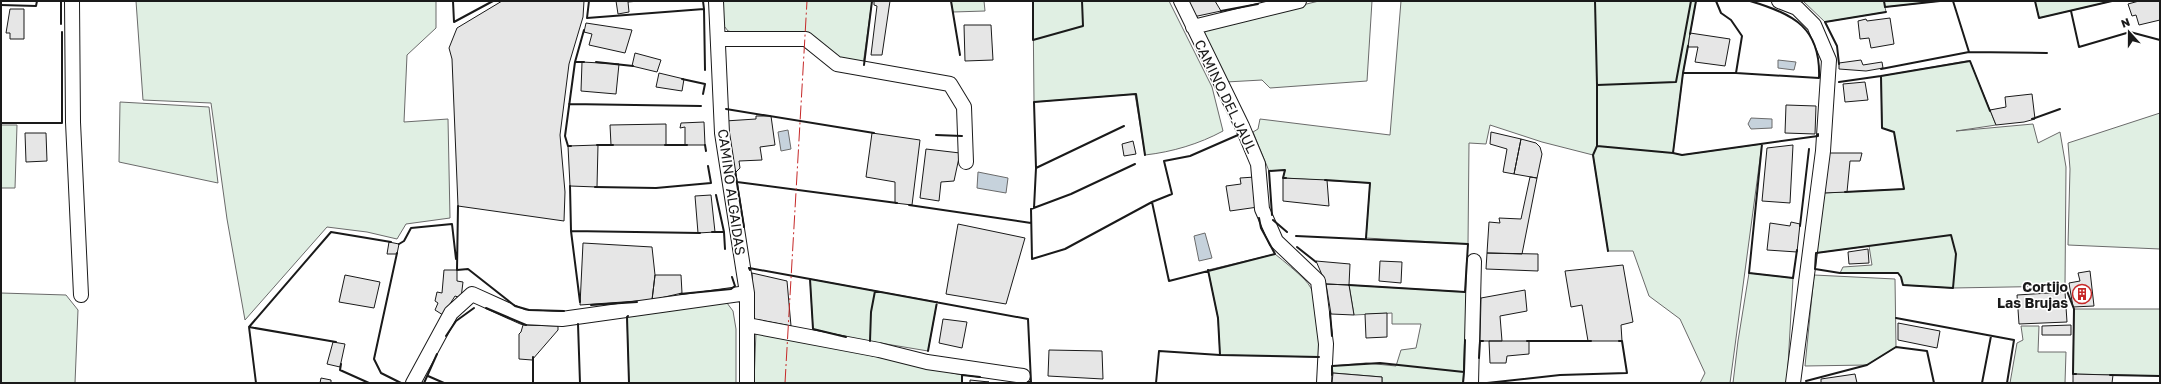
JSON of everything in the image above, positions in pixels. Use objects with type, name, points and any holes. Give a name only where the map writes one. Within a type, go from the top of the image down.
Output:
[{"type":"street","points":[[72,1],[73,122],[81,295]]},
{"type":"street","name":"CAMINO ALGAIDAS","points":[[716,1],[722,133],[747,293],[747,383]]},
{"type":"street","name":"CAMINO DEL JAUL","points":[[1181,1],[1242,126],[1258,164],[1262,209],[1276,241],[1318,281],[1326,344],[1324,383]]},
{"type":"street","name":"CAMINO DEL JAUL","points":[[1193,27],[1299,1]]},
{"type":"street","points":[[1779,1],[1797,8],[1814,26],[1829,60],[1823,151],[1792,383]]},
{"type":"street","points":[[718,39],[806,39],[837,64],[950,84],[964,107],[966,162]]},
{"type":"street","points":[[1471,383],[1474,261]]},
{"type":"street","points":[[413,383],[451,313],[472,294],[523,317],[562,319],[747,293]]},
{"type":"street","points":[[747,325],[879,350],[927,362],[1023,376]]},
{"type":"green space","points":[[136,1],[436,1],[436,28],[407,55],[404,122],[448,119],[450,218],[406,224],[397,239],[367,232],[327,227],[245,320],[227,219],[211,103],[143,100]]},
{"type":"green space","points":[[722,1],[872,1],[863,65],[840,60],[818,41],[742,34],[728,31],[721,22]]},
{"type":"green space","points":[[951,1],[984,1],[985,11],[953,12]]},
{"type":"green space","points":[[1033,1],[1169,1],[1212,87],[1223,131],[1185,147],[1145,155],[1135,94],[1034,102]]},
{"type":"green space","points":[[1319,1],[1372,1],[1367,81],[1270,88],[1262,80],[1226,82],[1199,30]]},
{"type":"green space","points":[[1401,1],[1696,1],[1683,73],[1673,153],[1682,155],[1762,144],[1730,383],[1700,383],[1705,373],[1680,319],[1649,296],[1633,251],[1608,251],[1593,155],[1542,142],[1490,125],[1486,144],[1469,143],[1468,244],[1366,238],[1370,183],[1283,178],[1285,170],[1269,171],[1253,132],[1258,129],[1260,119],[1390,135]]},
{"type":"green space","points":[[1803,1],[1940,1],[1885,7],[1886,12],[1825,22]]},
{"type":"green space","points":[[2035,1],[2112,1],[2039,18]]},
{"type":"green space","points":[[1970,61],[1996,125],[1956,131],[2033,124],[2038,143],[2060,132],[2066,167],[2065,286],[1953,288],[1903,285],[1901,277],[1898,273],[1840,273],[1843,267],[1872,265],[1869,246],[1816,253],[1823,193],[1904,189],[1894,132],[1882,128],[1881,76]]},
{"type":"green space","points":[[120,102],[209,107],[218,183],[119,162]]},
{"type":"green space","points":[[2160,113],[2160,249],[2068,245],[2070,169],[2068,143]]},
{"type":"green space","points":[[1,125],[17,125],[15,188],[1,188]]},
{"type":"green space","points":[[1275,254],[1305,280],[1315,297],[1319,317],[1319,357],[1220,355],[1218,318],[1208,270]]},
{"type":"green space","points":[[1749,273],[1793,278],[1787,383],[1733,383]]},
{"type":"green space","points":[[1814,275],[1895,279],[1896,347],[1867,365],[1805,366]]},
{"type":"green space","points":[[810,279],[937,302],[928,351],[850,338],[813,329]]},
{"type":"green space","points":[[1349,285],[1468,292],[1463,383],[1382,383],[1382,377],[1333,373],[1332,366],[1366,363],[1396,366],[1401,350],[1416,348],[1421,324],[1392,324],[1392,313],[1354,315]]},
{"type":"green space","points":[[1,293],[66,295],[78,310],[75,383],[1,383]]},
{"type":"green space","points":[[714,303],[727,303],[733,311],[736,329],[736,383],[629,383],[627,317]]},
{"type":"green space","points":[[2074,309],[2160,309],[2160,376],[2073,374]]},
{"type":"green space","points":[[2021,326],[2039,326],[2038,352],[2066,352],[2065,383],[2010,383],[2017,343],[2023,340]]},
{"type":"green space","points":[[756,331],[962,375],[962,383],[754,383]]},
{"type":"shaded area","points":[[1778,60],[1796,62],[1794,70],[1778,68]]},
{"type":"shaded area","points":[[1751,118],[1772,119],[1772,128],[1751,129],[1748,124]]},
{"type":"shaded area","points":[[788,130],[791,149],[781,151],[778,132]]},
{"type":"shaded area","points":[[978,172],[1008,178],[1006,193],[977,188]]},
{"type":"shaded area","points":[[1205,233],[1212,258],[1199,261],[1194,236]]},
{"type":"building","points":[[502,1],[584,1],[583,17],[569,64],[560,135],[565,192],[564,221],[458,206],[452,59],[449,48],[457,28]]},
{"type":"building","points":[[616,1],[639,1],[628,2],[629,12],[618,14]]},
{"type":"building","points":[[874,1],[890,1],[882,55],[871,55],[877,6],[874,5]]},
{"type":"building","points":[[1187,1],[1215,1],[1221,11],[1193,17]]},
{"type":"building","points":[[2139,1],[2160,1],[2160,20],[2139,25],[2136,15],[2132,16],[2128,4]]},
{"type":"building","points":[[10,9],[24,9],[24,39],[10,39],[10,33],[6,33]]},
{"type":"building","points":[[1890,18],[1894,44],[1871,48],[1869,38],[1860,39],[1858,21],[1866,19],[1867,21]]},
{"type":"building","points":[[586,23],[632,30],[625,53],[589,45],[592,34],[584,32]]},
{"type":"building","points":[[964,25],[991,25],[993,60],[965,61]]},
{"type":"building","points":[[1690,33],[1730,39],[1725,66],[1695,62],[1698,47],[1688,47]]},
{"type":"building","points":[[635,53],[661,60],[657,72],[632,66]]},
{"type":"building","points":[[1861,60],[1863,65],[1882,62],[1883,68],[1866,71],[1839,69],[1839,63]]},
{"type":"building","points":[[582,62],[619,64],[616,94],[581,91]]},
{"type":"building","points":[[659,73],[684,79],[682,91],[656,87]]},
{"type":"building","points":[[1865,82],[1868,100],[1845,102],[1843,84]]},
{"type":"building","points":[[2032,94],[2035,119],[2024,122],[1996,125],[1990,110],[2006,107],[2005,97]]},
{"type":"building","points":[[1786,105],[1816,106],[1815,134],[1785,133]]},
{"type":"building","points":[[756,116],[771,116],[775,145],[760,147],[762,160],[739,161],[740,168],[736,172],[730,167],[725,121],[756,119]]},
{"type":"building","points":[[704,122],[705,145],[685,145],[685,127],[680,128],[681,123]]},
{"type":"building","points":[[666,124],[666,145],[611,145],[610,125]]},
{"type":"building","points":[[1491,132],[1521,139],[1514,174],[1503,172],[1507,149],[1490,144]]},
{"type":"building","points":[[25,133],[46,133],[47,161],[26,162]]},
{"type":"building","points":[[872,133],[920,140],[912,205],[895,203],[895,182],[866,177]]},
{"type":"building","points":[[1521,139],[1536,143],[1540,147],[1542,154],[1537,178],[1514,174]]},
{"type":"building","points":[[1133,141],[1136,154],[1124,156],[1122,144]]},
{"type":"building","points":[[598,145],[597,187],[570,186],[568,146]]},
{"type":"building","points":[[1793,145],[1790,203],[1762,201],[1767,148]]},
{"type":"building","points":[[926,149],[960,153],[954,181],[941,182],[939,201],[920,198]]},
{"type":"building","points":[[1829,153],[1862,153],[1860,161],[1850,161],[1847,192],[1823,193]]},
{"type":"building","points":[[1255,177],[1258,207],[1230,211],[1226,186],[1241,184],[1240,178]]},
{"type":"building","points":[[1530,177],[1537,178],[1522,254],[1487,253],[1489,222],[1500,223],[1499,218],[1521,219]]},
{"type":"building","points":[[1283,178],[1327,180],[1329,206],[1283,201]]},
{"type":"building","points":[[711,195],[715,232],[698,233],[695,196]]},
{"type":"building","points":[[1791,222],[1800,224],[1797,252],[1767,250],[1770,223],[1790,226]]},
{"type":"building","points":[[958,224],[1025,238],[1006,304],[946,294]]},
{"type":"building","points":[[389,242],[399,244],[397,254],[387,254]]},
{"type":"building","points":[[583,243],[652,247],[655,275],[652,300],[580,305]]},
{"type":"building","points":[[1868,249],[1869,263],[1849,264],[1848,252]]},
{"type":"building","points":[[1487,253],[1538,254],[1538,271],[1486,269]]},
{"type":"building","points":[[1316,261],[1350,264],[1349,285],[1326,284]]},
{"type":"building","points":[[1380,261],[1402,262],[1401,283],[1379,281]]},
{"type":"building","points":[[1623,265],[1633,322],[1621,325],[1622,341],[1588,341],[1582,305],[1571,307],[1565,271]]},
{"type":"building","points":[[444,270],[457,270],[457,281],[463,282],[461,298],[455,296],[443,315],[435,310],[438,303],[435,301],[437,292],[442,293]]},
{"type":"building","name":"Cortijo Las Brujas","points":[[2090,271],[2094,306],[2073,307],[2069,283],[2080,281],[2078,273]]},
{"type":"building","points":[[752,273],[787,281],[791,326],[754,319]]},
{"type":"building","points":[[345,275],[380,282],[374,308],[339,302]]},
{"type":"building","points":[[655,275],[681,275],[682,293],[652,300]]},
{"type":"building","points":[[1326,284],[1349,285],[1354,315],[1331,314]]},
{"type":"building","points":[[1525,290],[1527,311],[1500,316],[1502,341],[1480,341],[1481,298]]},
{"type":"building","points":[[2065,292],[2067,322],[2019,324],[2017,295]]},
{"type":"building","points":[[1387,313],[1387,337],[1366,338],[1365,314]]},
{"type":"building","points":[[943,319],[967,322],[962,348],[939,343]]},
{"type":"building","points":[[1898,323],[1940,331],[1937,348],[1898,340]]},
{"type":"building","points":[[523,325],[558,326],[558,330],[532,360],[519,359],[519,334]]},
{"type":"building","points":[[2071,325],[2071,335],[2042,335],[2042,326]]},
{"type":"building","points":[[1489,341],[1529,341],[1529,354],[1507,356],[1506,363],[1490,363]]},
{"type":"building","points":[[333,342],[345,344],[340,367],[327,364]]},
{"type":"building","points":[[1049,350],[1102,351],[1103,379],[1048,376]]},
{"type":"building","points":[[1333,373],[1382,377],[1382,383],[1332,383]]},
{"type":"building","points":[[1855,374],[1857,383],[1821,383],[1821,379]]},
{"type":"building","points":[[2073,374],[2113,375],[2112,383],[2073,383]]},
{"type":"building","points":[[321,378],[331,380],[331,383],[320,383]]},
{"type":"building","points":[[970,380],[989,382],[970,383]]},
{"type":"wall","points":[[1,5],[36,6],[37,1]]},
{"type":"wall","points":[[61,1],[61,24]]},
{"type":"wall","points":[[453,1],[454,22],[493,1]]},
{"type":"wall","points":[[589,1],[587,18],[704,9],[703,1]]},
{"type":"wall","points":[[864,65],[872,1]]},
{"type":"wall","points":[[951,1],[960,55]]},
{"type":"wall","points":[[1033,1],[1033,40],[1083,26],[1082,1]]},
{"type":"wall","points":[[1595,1],[1597,85],[1676,82],[1691,1]]},
{"type":"wall","points":[[1690,34],[1696,1]]},
{"type":"wall","points":[[1688,46],[1683,73],[1736,73],[1742,36],[1731,20],[1721,13],[1716,1]]},
{"type":"wall","points":[[1736,73],[1819,78],[1815,47],[1810,35],[1802,26],[1780,11],[1750,1]]},
{"type":"wall","points":[[1884,1],[1885,7],[1940,1]]},
{"type":"wall","points":[[1881,69],[1969,52],[1953,1]]},
{"type":"wall","points":[[2035,1],[2039,18],[2112,1]]},
{"type":"wall","points":[[1221,11],[1258,4]]},
{"type":"wall","points":[[704,9],[705,70]]},
{"type":"wall","points":[[2071,11],[2079,47],[2130,32],[2160,40]]},
{"type":"wall","points":[[1839,64],[1837,46],[1825,22],[1886,12]]},
{"type":"wall","points":[[584,30],[575,62],[584,62]]},
{"type":"wall","points":[[1,123],[62,123],[62,32]]},
{"type":"wall","points":[[1969,52],[2047,53]]},
{"type":"wall","points":[[1881,76],[1970,61],[1990,111]]},
{"type":"wall","points":[[571,146],[568,146],[565,136],[575,62]]},
{"type":"wall","points":[[596,62],[633,66]]},
{"type":"wall","points":[[1683,73],[1673,153],[1682,155],[1818,136],[1818,134]]},
{"type":"wall","points":[[1839,82],[1881,76],[1882,128],[1894,132],[1904,189],[1845,192]]},
{"type":"wall","points":[[682,79],[705,84],[703,94]]},
{"type":"wall","points":[[1597,85],[1597,146],[1673,153]]},
{"type":"wall","points":[[1036,168],[1034,102],[1136,94],[1145,155]]},
{"type":"wall","points":[[569,104],[701,106]]},
{"type":"wall","points":[[726,109],[874,133]]},
{"type":"wall","points":[[2032,119],[2060,109]]},
{"type":"wall","points":[[1034,208],[1036,168],[1124,126]]},
{"type":"wall","points":[[936,135],[962,136]]},
{"type":"wall","points":[[1238,135],[1190,156],[1164,161],[1172,194],[1152,202],[1169,281],[1275,254],[1261,228],[1259,218]]},
{"type":"wall","points":[[1762,144],[1749,273],[1793,278],[1797,250]]},
{"type":"wall","points":[[597,145],[613,145]]},
{"type":"wall","points":[[665,145],[687,145]]},
{"type":"wall","points":[[705,145],[706,151]]},
{"type":"wall","points":[[1597,146],[1593,155],[1608,251]]},
{"type":"wall","points":[[1800,226],[1809,149]]},
{"type":"wall","points":[[1135,164],[1071,194],[1031,209],[1032,259],[1065,249],[1152,202]]},
{"type":"wall","points":[[595,187],[656,188],[711,183],[708,166]]},
{"type":"wall","points":[[1272,215],[1269,171],[1285,170],[1283,178],[1286,178]]},
{"type":"wall","points":[[735,171],[744,227]]},
{"type":"wall","points":[[1325,180],[1370,183],[1366,238]]},
{"type":"wall","points":[[737,182],[897,203]]},
{"type":"wall","points":[[570,186],[571,231],[700,233]]},
{"type":"wall","points":[[712,232],[724,232],[716,195]]},
{"type":"wall","points":[[909,205],[1031,223]]},
{"type":"wall","points":[[458,206],[457,270],[468,269],[515,306],[529,310],[564,311]]},
{"type":"wall","points":[[1273,220],[1287,232]]},
{"type":"wall","points":[[399,244],[404,241],[411,228],[452,224],[456,259]]},
{"type":"wall","points":[[571,231],[580,302]]},
{"type":"wall","points":[[249,327],[331,232],[391,242]]},
{"type":"wall","points":[[724,232],[725,249]]},
{"type":"wall","points":[[1951,235],[1956,254],[1953,288],[1903,285],[1901,277],[1898,273],[1840,273],[1815,269],[1816,253],[1951,235]]},
{"type":"wall","points":[[1296,236],[1468,244],[1465,292]]},
{"type":"wall","points":[[1297,247],[1316,262]]},
{"type":"wall","points":[[397,253],[374,359],[381,373],[401,383]]},
{"type":"wall","points":[[750,270],[749,268],[810,279],[813,329],[846,337]]},
{"type":"wall","points":[[1208,270],[1218,318],[1220,355],[1319,357]]},
{"type":"wall","points":[[680,294],[731,289],[735,286],[732,277]]},
{"type":"wall","points":[[810,279],[1028,319],[1031,382],[1028,382]]},
{"type":"wall","points":[[1349,285],[1465,292]]},
{"type":"wall","points":[[2065,286],[2074,309],[2073,374],[2076,374]]},
{"type":"wall","points":[[870,341],[871,312],[875,291]]},
{"type":"wall","points":[[591,305],[637,302]]},
{"type":"wall","points":[[928,351],[937,302]]},
{"type":"wall","points":[[446,336],[456,321],[474,308]]},
{"type":"wall","points":[[486,308],[526,325]]},
{"type":"wall","points":[[1330,312],[1332,336]]},
{"type":"wall","points":[[628,316],[629,383]]},
{"type":"wall","points":[[1896,318],[2014,340],[2007,383]]},
{"type":"wall","points":[[578,324],[580,383]]},
{"type":"wall","points":[[256,383],[249,327],[336,342]]},
{"type":"wall","points":[[1982,383],[1991,336]]},
{"type":"wall","points":[[1464,372],[1465,340]]},
{"type":"wall","points":[[1479,358],[1480,341],[1483,341]]},
{"type":"wall","points":[[1527,341],[1591,341]]},
{"type":"wall","points":[[1487,383],[1560,375],[1627,373],[1622,341],[1619,341]]},
{"type":"wall","points":[[1806,381],[1867,365],[1896,347],[1927,351],[1934,383]]},
{"type":"wall","points":[[1156,383],[1159,351],[1220,355]]},
{"type":"wall","points":[[424,383],[437,354]]},
{"type":"wall","points":[[533,357],[533,383]]},
{"type":"wall","points":[[1332,375],[1332,366],[1380,363],[1464,372],[1463,383]]},
{"type":"wall","points":[[341,364],[340,370],[369,383]]},
{"type":"wall","points":[[962,383],[962,375],[980,377]]},
{"type":"wall","points":[[2110,375],[2160,376]]},
{"type":"wall","points":[[428,376],[444,383]]},
{"type":"power","points":[[785,383],[807,1]]},
{"type":"place","name":"Cortijo Las Brujas","points":[[2082,294]]}]
